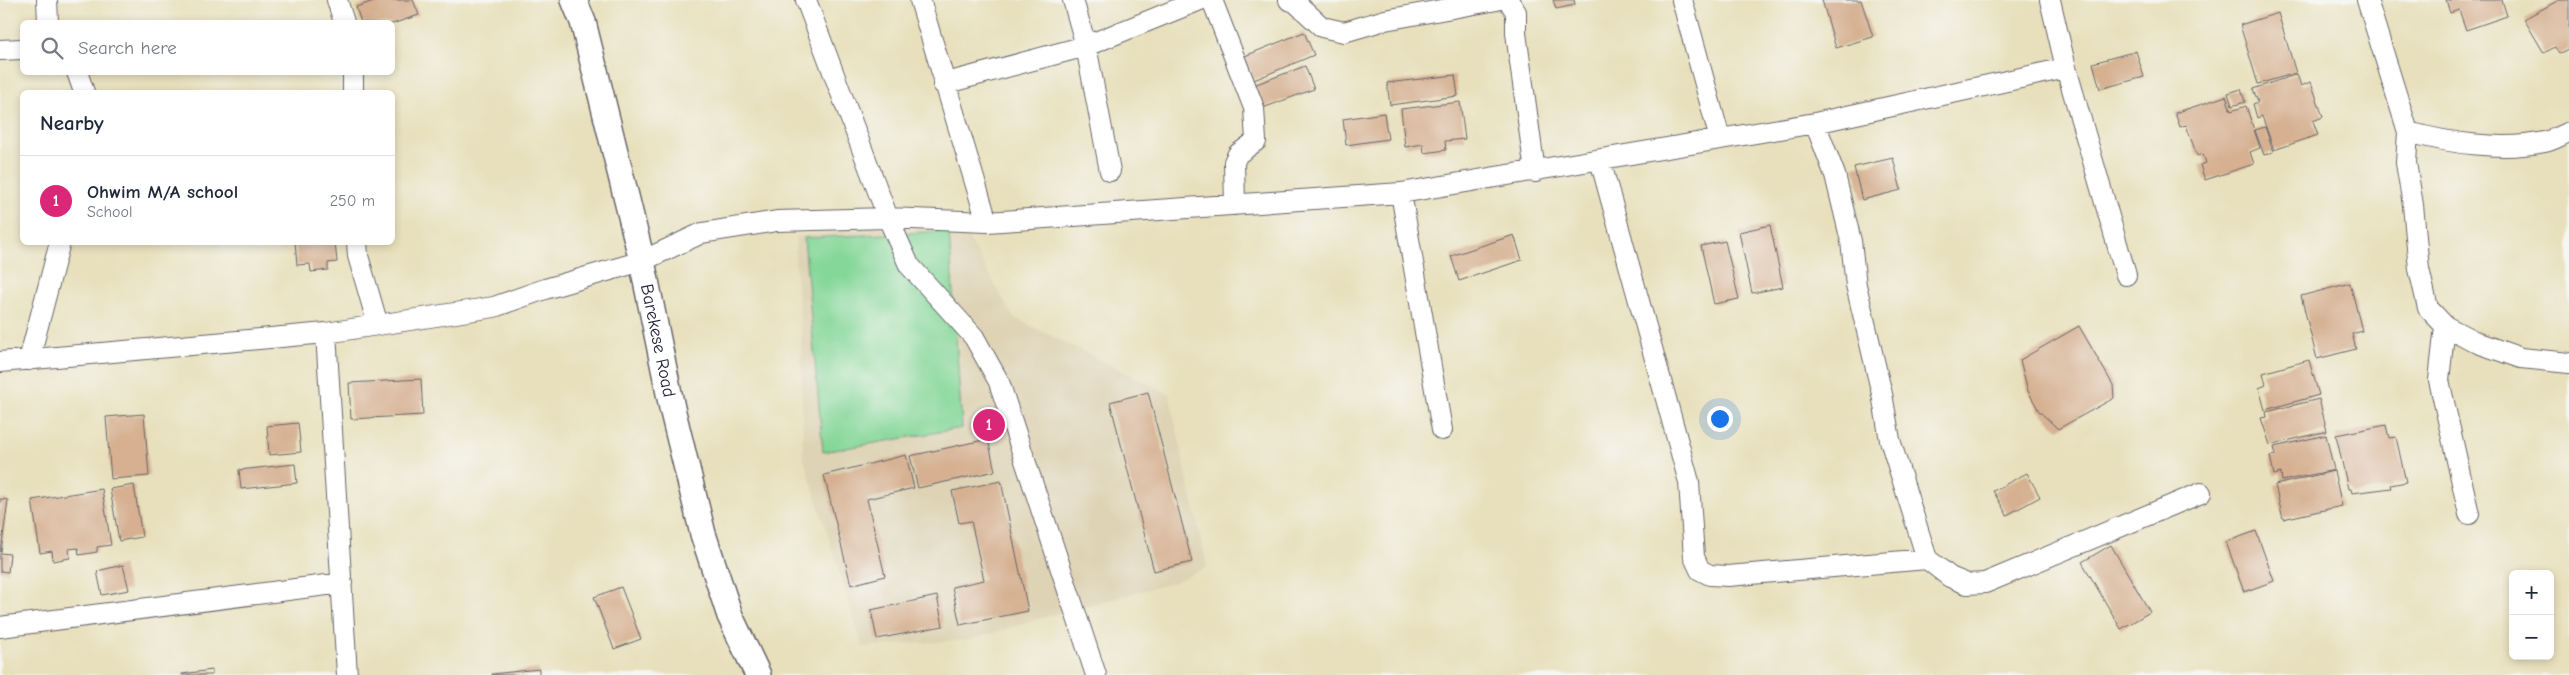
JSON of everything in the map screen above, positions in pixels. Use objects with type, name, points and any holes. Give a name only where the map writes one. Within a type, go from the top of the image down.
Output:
[{"type":"main road","name":"Barekese Road","points":[[574,0],[583,22],[642,261],[672,408],[703,534],[730,616],[758,675]]},
{"type":"street","points":[[47,0],[48,20]]},
{"type":"street","points":[[337,0],[343,20]]},
{"type":"street","points":[[806,0],[888,218],[910,266],[974,337],[999,382],[1096,675]]},
{"type":"street","points":[[920,0],[987,222]]},
{"type":"street","points":[[1073,0],[1086,46],[1110,171]]},
{"type":"street","points":[[944,84],[1086,46],[1200,0]]},
{"type":"street","points":[[1212,0],[1254,108],[1256,141],[1238,154],[1234,162],[1235,205]]},
{"type":"street","points":[[1289,0],[1295,2],[1322,27],[1344,32],[1385,20],[1497,0]]},
{"type":"street","points":[[1508,0],[1516,12],[1516,33],[1535,172]]},
{"type":"street","points":[[1682,0],[1720,139]]},
{"type":"street","points":[[2050,0],[2066,68],[2126,275]]},
{"type":"street","points":[[2367,0],[2408,132],[2406,163],[2413,205],[2419,269],[2428,308],[2446,326],[2478,343],[2521,358],[2569,363]]},
{"type":"street","points":[[0,50],[20,49]]},
{"type":"street","points":[[0,362],[326,333],[494,307],[545,289],[642,261],[702,233],[777,221],[888,218],[987,222],[1401,194],[1815,123],[2066,68]]},
{"type":"street","points":[[78,75],[83,90]]},
{"type":"street","points":[[353,75],[353,90]]},
{"type":"street","points":[[1815,123],[1835,175],[1851,241],[1856,285],[1882,394],[1890,440],[1927,559],[1950,577],[1967,584],[1985,583],[2201,493]]},
{"type":"street","points":[[2408,132],[2434,139],[2511,146],[2546,142],[2569,132]]},
{"type":"street","points":[[1600,160],[1689,482],[1694,556],[1700,570],[1710,575],[1728,576],[1927,559]]},
{"type":"street","points":[[1401,194],[1442,430]]},
{"type":"street","points":[[29,360],[59,245]]},
{"type":"street","points":[[357,245],[358,256],[378,325]]},
{"type":"street","points":[[2446,326],[2440,380],[2469,514]]},
{"type":"street","points":[[326,333],[347,675]]},
{"type":"street","points":[[0,627],[342,583]]},
{"type":"shaded area","points":[[865,227],[958,230],[966,233],[1013,317],[1169,394],[1207,567],[1175,582],[1055,614],[969,640],[863,647],[803,456],[801,333],[795,262],[796,236]]},
{"type":"green space","points":[[949,231],[962,428],[823,452],[804,238]]},
{"type":"building","points":[[377,0],[413,0],[419,15],[395,23],[395,20],[360,20],[356,7]]},
{"type":"building","points":[[1553,0],[1574,0],[1575,5],[1556,9]]},
{"type":"building","points":[[1822,0],[1861,0],[1873,37],[1836,48]]},
{"type":"building","points":[[2446,0],[2502,0],[2507,16],[2466,30],[2459,10],[2450,13]]},
{"type":"building","points":[[2559,0],[2569,0],[2569,49],[2559,54],[2555,47],[2544,53],[2524,19]]},
{"type":"building","points":[[2278,13],[2296,73],[2258,84],[2240,25]]},
{"type":"building","points":[[1304,32],[1314,55],[1254,80],[1245,56]]},
{"type":"building","points":[[2136,51],[2144,77],[2100,89],[2093,63]]},
{"type":"building","points":[[1305,66],[1314,89],[1263,108],[1254,85]]},
{"type":"building","points":[[2297,74],[2301,86],[2311,82],[2323,117],[2313,121],[2318,135],[2274,150],[2262,116],[2257,118],[2253,104],[2258,102],[2253,89]]},
{"type":"building","points":[[1455,75],[1458,96],[1390,105],[1387,83]]},
{"type":"building","points":[[2241,89],[2245,102],[2232,106],[2228,93]]},
{"type":"building","points":[[2226,96],[2231,111],[2246,106],[2260,148],[2250,152],[2254,164],[2205,180],[2200,165],[2206,163],[2203,154],[2197,156],[2186,125],[2180,127],[2175,113]]},
{"type":"building","points":[[1460,102],[1465,139],[1445,141],[1446,150],[1424,153],[1423,144],[1405,147],[1401,109]]},
{"type":"building","points":[[1384,113],[1388,139],[1346,145],[1343,119]]},
{"type":"building","points":[[2265,127],[2273,152],[2264,155],[2255,130]]},
{"type":"building","points":[[1893,158],[1901,190],[1862,200],[1854,167]]},
{"type":"building","points":[[1770,225],[1783,287],[1752,293],[1739,232]]},
{"type":"building","points":[[1514,235],[1522,260],[1459,281],[1451,256]]},
{"type":"building","points":[[1725,241],[1739,299],[1714,304],[1701,246]]},
{"type":"building","points":[[295,245],[335,245],[337,262],[328,263],[328,270],[311,272],[310,264],[297,265]]},
{"type":"building","points":[[2350,283],[2362,331],[2352,334],[2356,349],[2317,359],[2301,296]]},
{"type":"building","points":[[2079,326],[2113,385],[2114,398],[2058,429],[2039,411],[2028,391],[2020,360]]},
{"type":"building","points":[[2309,360],[2319,395],[2265,410],[2259,388],[2266,385],[2263,373]]},
{"type":"building","points":[[421,379],[423,415],[351,419],[349,383]]},
{"type":"building","points":[[1148,392],[1192,562],[1154,571],[1110,402]]},
{"type":"building","points":[[2319,399],[2327,431],[2270,445],[2261,418],[2267,417],[2266,412]]},
{"type":"building","points":[[144,414],[149,476],[111,479],[106,417]]},
{"type":"building","points":[[298,423],[301,452],[269,455],[267,426]]},
{"type":"building","points":[[2386,425],[2389,438],[2396,437],[2406,482],[2391,485],[2392,488],[2352,493],[2351,489],[2348,489],[2336,435]]},
{"type":"building","points":[[2326,435],[2334,470],[2282,481],[2281,473],[2274,475],[2270,456],[2276,455],[2274,447]]},
{"type":"building","points":[[988,439],[995,471],[918,488],[910,456]]},
{"type":"building","points":[[906,455],[914,488],[867,499],[885,576],[851,585],[824,475]]},
{"type":"building","points":[[295,464],[297,483],[241,489],[239,470]]},
{"type":"building","points":[[2334,471],[2342,506],[2283,519],[2275,485]]},
{"type":"building","points":[[2027,473],[2040,497],[2007,515],[1993,491]]},
{"type":"building","points":[[1001,481],[1028,611],[960,625],[952,587],[984,580],[971,521],[959,523],[952,491]]},
{"type":"building","points":[[134,485],[142,537],[119,541],[110,489]]},
{"type":"building","points":[[102,489],[111,545],[97,547],[97,552],[79,555],[78,548],[69,549],[70,558],[53,561],[52,551],[40,553],[32,500]]},
{"type":"building","points":[[0,499],[8,500],[1,552],[0,551]]},
{"type":"building","points":[[2256,531],[2274,581],[2244,592],[2226,542]]},
{"type":"building","points":[[2111,545],[2150,612],[2121,629],[2082,562]]},
{"type":"building","points":[[0,553],[10,554],[8,572],[0,571]]},
{"type":"building","points":[[123,565],[129,590],[102,595],[97,571]]},
{"type":"building","points":[[621,587],[641,639],[614,649],[594,597]]},
{"type":"building","points":[[937,596],[943,626],[877,639],[871,610]]},
{"type":"building","points":[[539,669],[539,675],[492,675],[492,674]]},
{"type":"building","points":[[212,670],[212,675],[182,675],[182,674]]},
{"type":"place","name":"Ohwim M/A school","points":[[989,425]]}]
